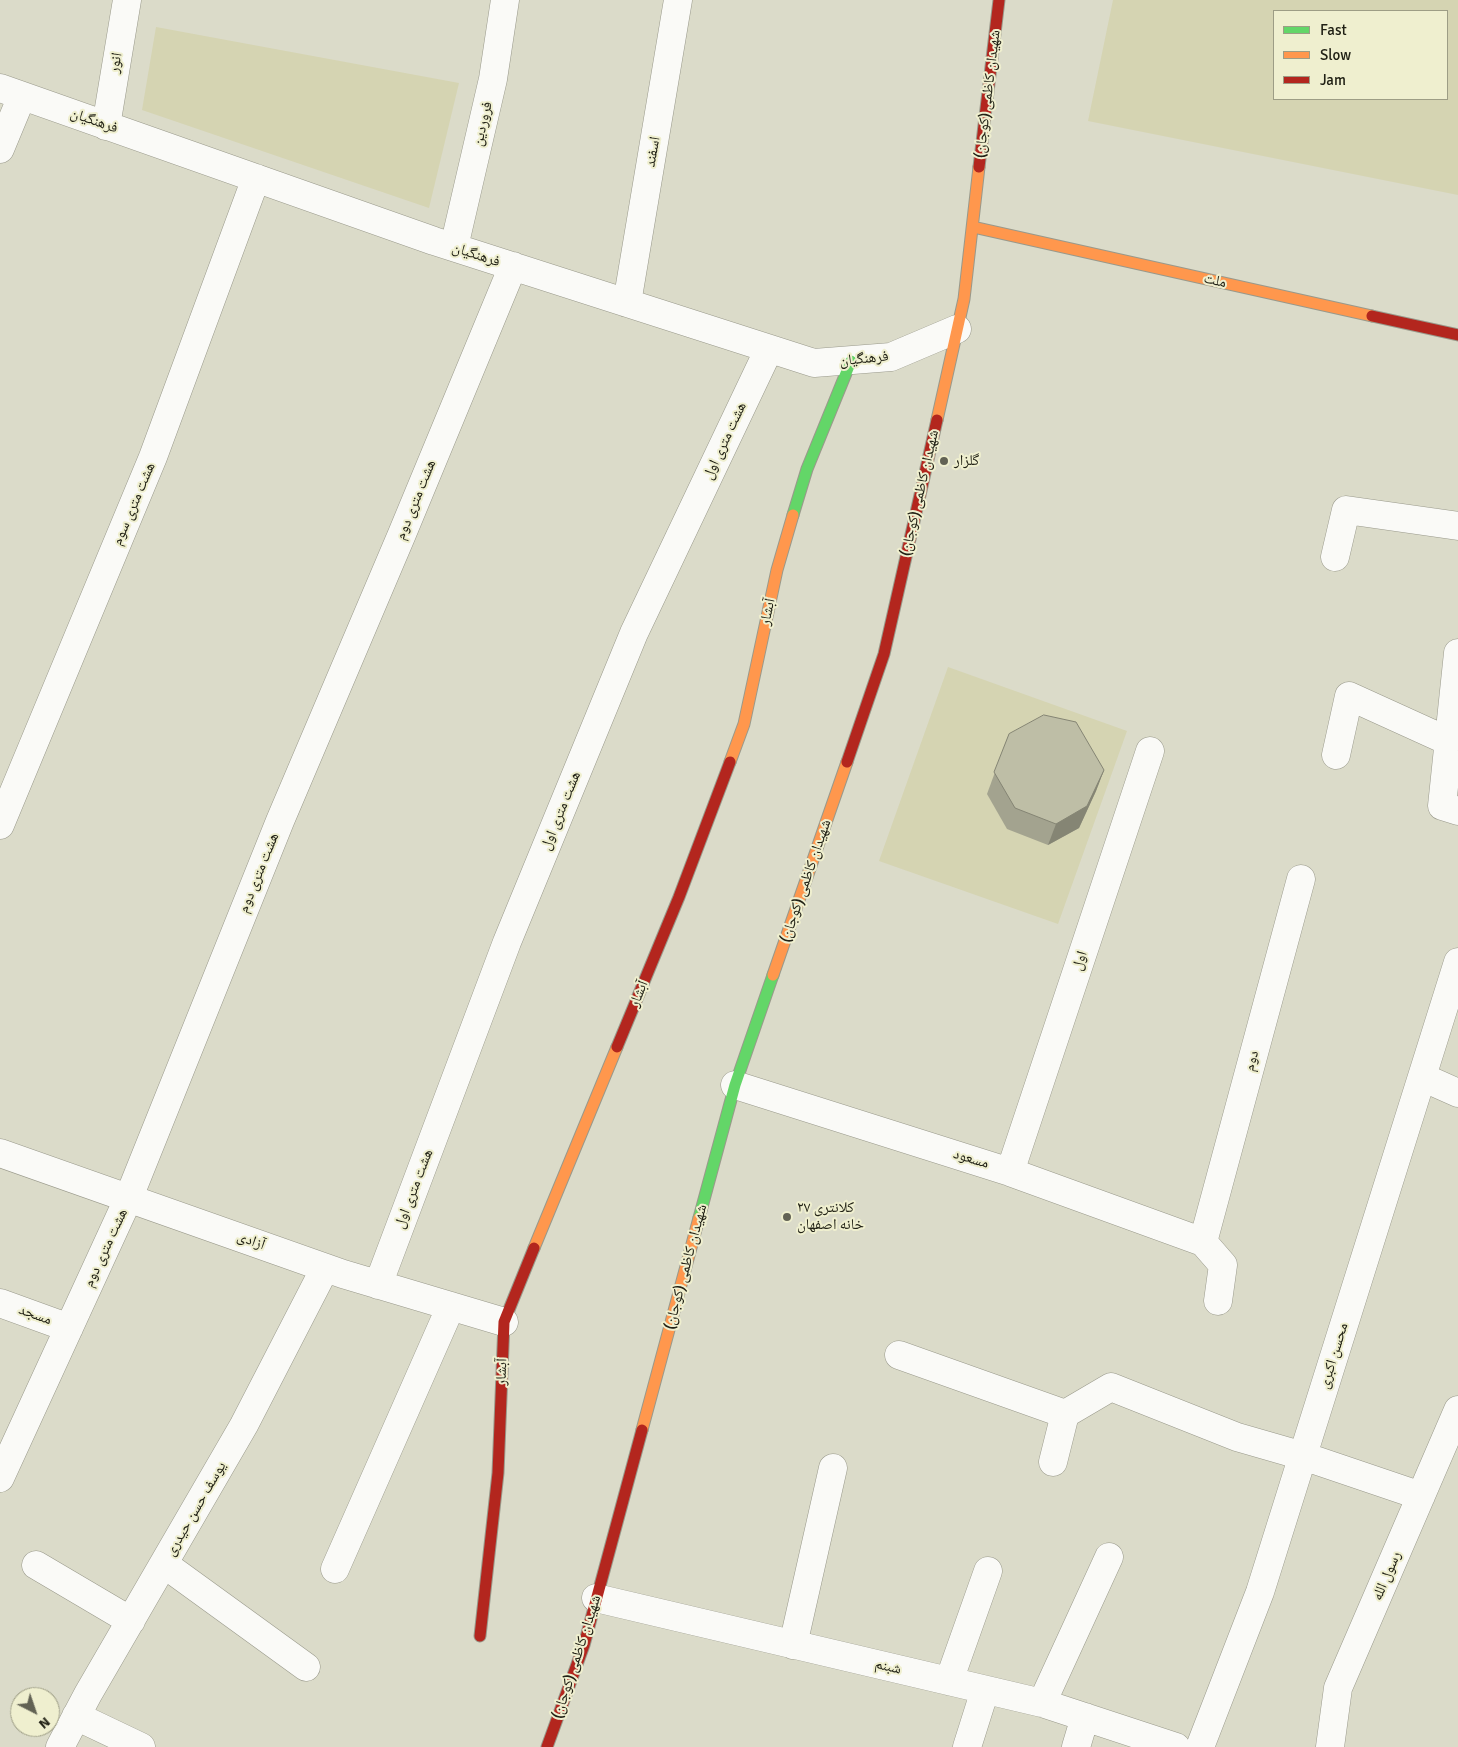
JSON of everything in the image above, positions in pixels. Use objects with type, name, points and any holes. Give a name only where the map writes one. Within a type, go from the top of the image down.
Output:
[{"type":"street","name":"انور","points":[[106,126],[127,0]]},
{"type":"street","name":"فروردین","points":[[454,248],[493,79],[504,0]]},
{"type":"street","name":"اسفند","points":[[627,303],[678,0]]},
{"type":"street","name":"شهیدان کاظمی (کوجان)","points":[[547,1747],[584,1645],[736,1085],[884,654],[964,299],[999,0]]},
{"type":"street","name":"فرهنگیان","points":[[11,92],[454,248],[814,363],[891,358],[958,329]]},
{"type":"street","points":[[0,149],[11,92]]},
{"type":"street","name":"هشت متری سوم","points":[[0,825],[153,457],[256,178]]},
{"type":"street","name":"ملت","points":[[973,227],[1458,335]]},
{"type":"street","name":"هشت متری دوم","points":[[0,1478],[129,1197],[280,821],[513,266]]},
{"type":"street","name":"هشت متری اول","points":[[378,1285],[507,942],[634,633],[769,349]]},
{"type":"street","name":"آبشار","points":[[480,1636],[498,1473],[504,1322],[679,897],[744,724],[777,570],[807,469],[851,361]]},
{"type":"street","points":[[1334,558],[1346,510],[1458,526]]},
{"type":"street","points":[[1457,666],[1442,806],[1458,811]]},
{"type":"street","points":[[1336,756],[1349,696],[1448,741]]},
{"type":"street","name":"اول","points":[[1010,1172],[1150,751]]},
{"type":"street","name":"دوم","points":[[1203,1242],[1301,879]]},
{"type":"street","name":"محسن اکبری","points":[[1200,1747],[1260,1592],[1458,962]]},
{"type":"street","points":[[1422,1077],[1458,1093]]},
{"type":"street","name":"مسعود","points":[[736,1085],[1010,1172],[1203,1242]]},
{"type":"street","name":"آزادی","points":[[0,1153],[129,1197],[325,1268],[504,1322]]},
{"type":"street","points":[[1203,1242],[1223,1265],[1218,1301]]},
{"type":"street","name":"یوسف حسن حیدری","points":[[60,1747],[244,1425],[325,1268]]},
{"type":"street","name":"مسجد","points":[[0,1303],[70,1328]]},
{"type":"street","points":[[335,1569],[451,1306]]},
{"type":"street","points":[[899,1355],[1065,1414]]},
{"type":"street","points":[[1053,1462],[1065,1414],[1111,1387],[1237,1437],[1303,1456],[1421,1496]]},
{"type":"street","name":"رسول الله","points":[[1330,1747],[1338,1688],[1458,1410]]},
{"type":"street","points":[[793,1645],[833,1468]]},
{"type":"street","points":[[1042,1703],[1109,1557]]},
{"type":"street","points":[[164,1564],[306,1666]]},
{"type":"street","points":[[36,1565],[131,1621]]},
{"type":"street","points":[[949,1681],[988,1571]]},
{"type":"street","name":"شبنم","points":[[596,1598],[1042,1703],[1176,1747]]},
{"type":"street","points":[[967,1747],[985,1690]]},
{"type":"street","points":[[76,1716],[141,1747]]},
{"type":"street","points":[[1076,1747],[1085,1717]]},
{"type":"green space","points":[[1113,0],[1458,0],[1458,195],[1088,121]]},
{"type":"green space","points":[[156,27],[459,83],[429,208],[142,110]]},
{"type":"green space","points":[[948,667],[1127,731],[1058,924],[879,861]]},
{"type":"building","points":[[1044,715],[1076,722],[1104,770],[1087,806],[1056,824],[1015,808],[994,772],[1009,734]]},
{"type":"traffic: fast","points":[[793,515],[807,469],[851,361]]},
{"type":"traffic: fast","points":[[699,1218],[735,1085],[773,975]]},
{"type":"traffic: slow","points":[[937,420],[964,299],[979,167]]},
{"type":"traffic: slow","points":[[973,227],[1372,316]]},
{"type":"traffic: slow","points":[[730,762],[744,724],[777,570],[793,515]]},
{"type":"traffic: slow","points":[[773,975],[847,762]]},
{"type":"traffic: slow","points":[[534,1248],[617,1047]]},
{"type":"traffic: slow","points":[[642,1430],[699,1218]]},
{"type":"traffic: jam","points":[[979,167],[999,0]]},
{"type":"traffic: jam","points":[[1372,316],[1458,335]]},
{"type":"traffic: jam","points":[[847,762],[884,654],[937,420]]},
{"type":"traffic: jam","points":[[617,1047],[679,897],[730,762]]},
{"type":"traffic: jam","points":[[480,1636],[498,1473],[504,1322],[534,1248]]},
{"type":"traffic: jam","points":[[547,1747],[584,1645],[642,1430]]},
{"type":"place","name":"گلزار","points":[[944,461]]},
{"type":"place","name":"کلانتری ۲۷ خانه اصفهان","points":[[787,1217]]}]
